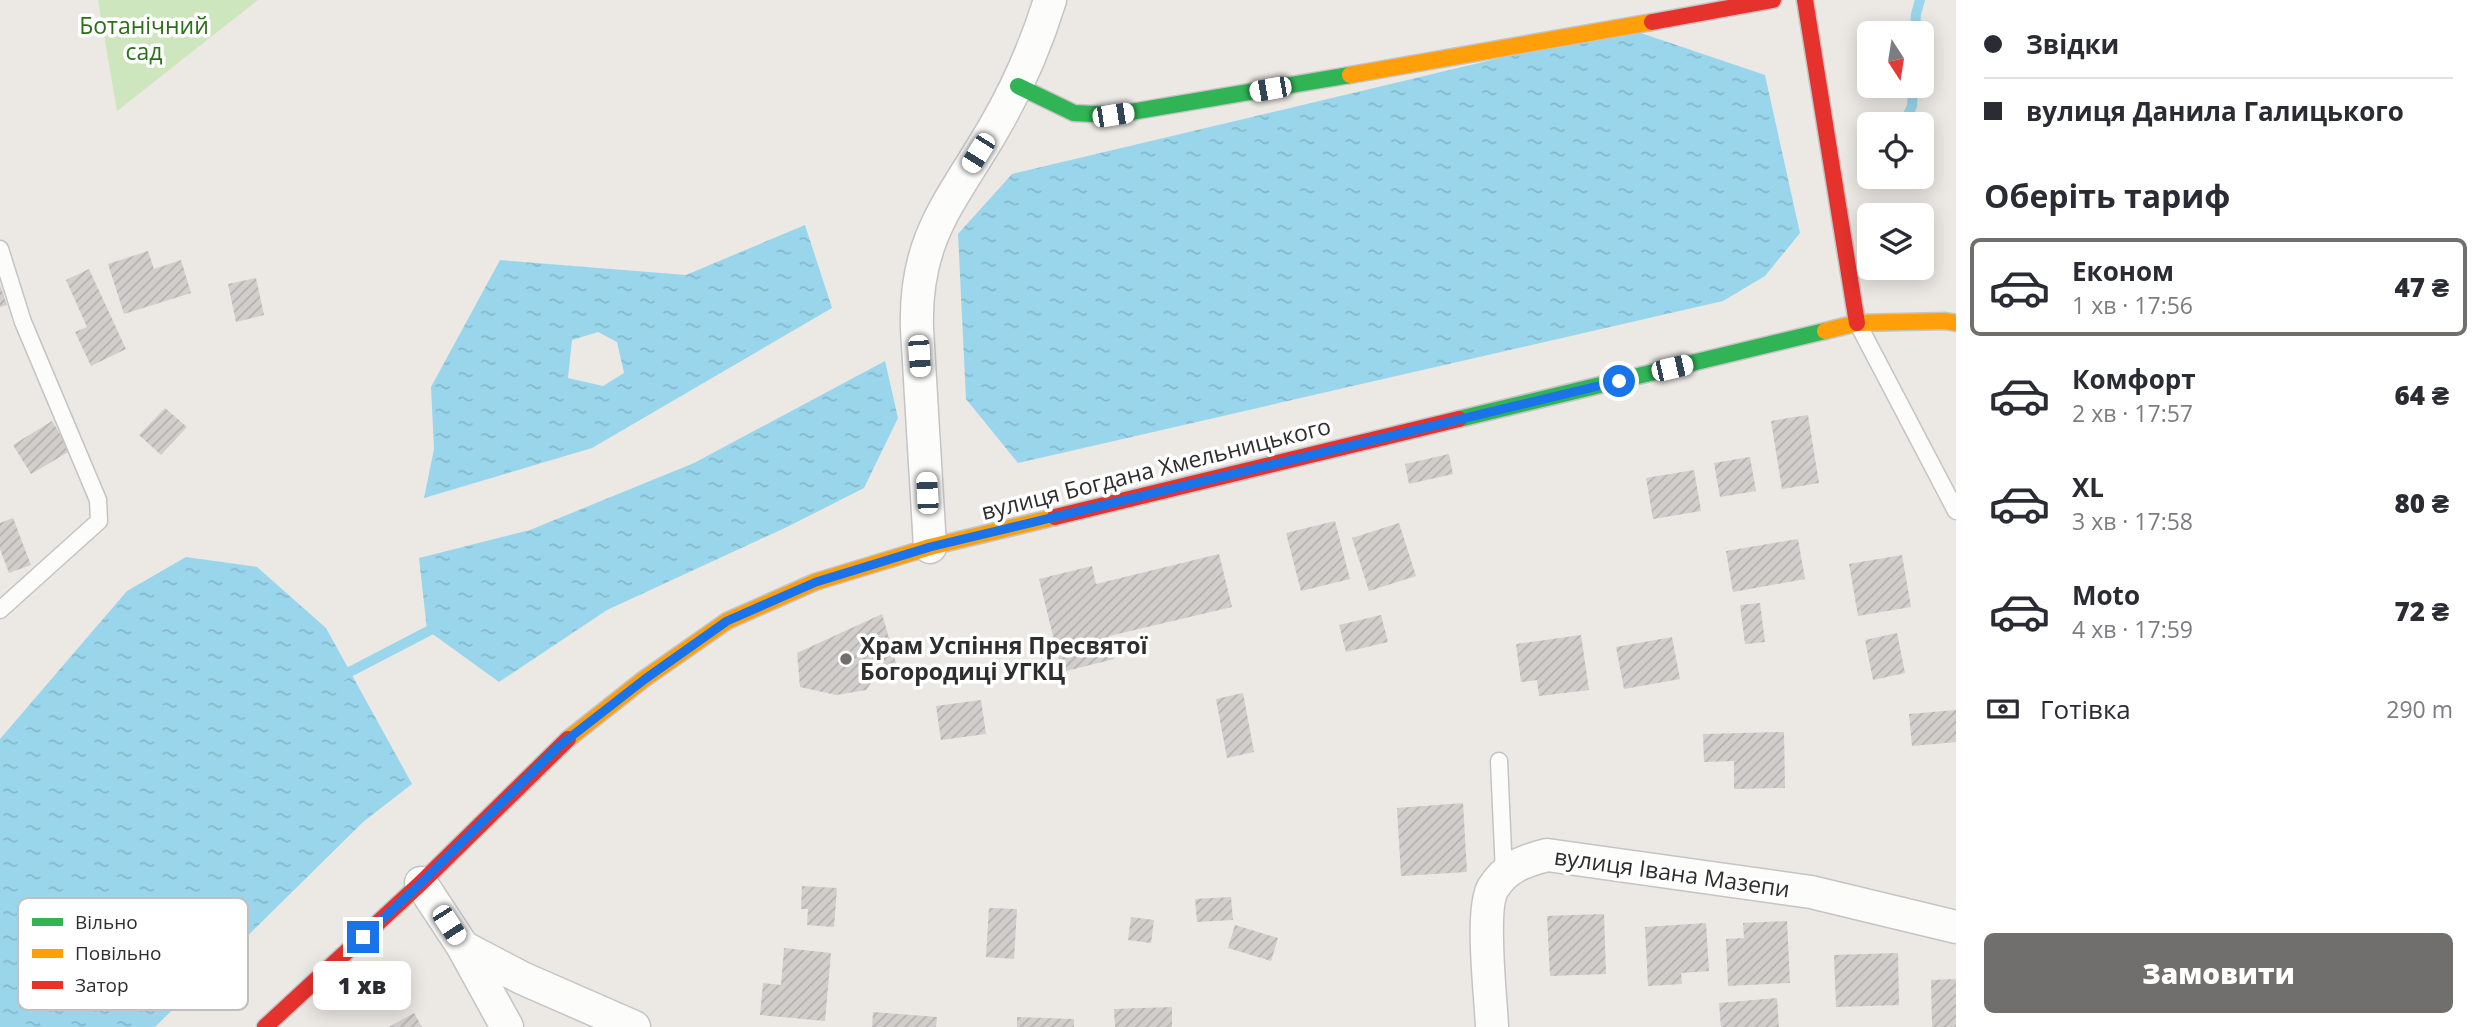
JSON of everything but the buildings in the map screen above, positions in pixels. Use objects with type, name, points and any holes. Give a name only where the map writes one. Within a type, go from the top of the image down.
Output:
[{"type":"street","points":[[930,547],[916,301],[922,269],[932,233],[949,200],[1018,86],[1040,34],[1050,0]]},
{"type":"street","points":[[1018,86],[1074,113],[1113,115],[1773,0]]},
{"type":"street","points":[[1805,0],[1857,323]]},
{"type":"street","name":"вулиця Богдана Хмельницького","points":[[265,1027],[421,883],[559,746],[645,679],[727,621],[816,582],[930,547],[1857,323],[1956,323]]},
{"type":"street","name":"вулиця Івана Мазепи","points":[[1504,873],[1520,862],[1547,855],[1811,892],[1956,927]]},
{"type":"street","points":[[1492,1027],[1487,910],[1492,890],[1504,873]]},
{"type":"street","points":[[421,883],[463,947],[508,1027]]},
{"type":"street","points":[[463,947],[522,978],[634,1027]]},
{"type":"lane","points":[[0,249],[23,322],[98,500],[100,521],[0,610]]},
{"type":"lane","points":[[1857,323],[1956,511]]},
{"type":"lane","points":[[1499,761],[1504,873]]},
{"type":"green space","name":"Ботанічний сад","points":[[98,0],[258,0],[117,111]]},
{"type":"water","points":[[1626,28],[1765,75],[1800,233],[1765,276],[1723,301],[1018,463],[966,399],[958,234],[1012,174]]},
{"type":"water","points":[[805,225],[832,308],[592,448],[424,498],[434,449],[431,387],[500,260],[686,275]],"holes":[[[598,332],[617,342],[624,373],[603,386],[568,378],[572,340]]]},
{"type":"water","points":[[885,361],[898,418],[864,488],[787,527],[607,610],[499,682],[427,630],[419,558],[530,530],[694,463]]},
{"type":"water","points":[[186,557],[257,567],[326,628],[412,784],[363,822],[248,935],[248,898],[18,898],[18,1010],[172,1010],[155,1027],[0,1027],[0,739],[127,591]]},
{"type":"waterway","points":[[1916,21],[1920,0]]},
{"type":"waterway","points":[[1909,112],[1912,98]]},
{"type":"waterway","points":[[340,677],[438,626]]},
{"type":"traffic: fast","points":[[1018,86],[1074,113],[1113,115],[1350,75]]},
{"type":"traffic: fast","points":[[1459,419],[1825,331]]},
{"type":"traffic: slow","points":[[1350,75],[1652,22]]},
{"type":"traffic: slow","points":[[1825,331],[1857,323],[1956,323]]},
{"type":"traffic: slow","points":[[568,739],[644,679],[727,621],[815,582],[930,547],[1055,517]]},
{"type":"traffic: jam","points":[[1652,22],[1773,0]]},
{"type":"traffic: jam","points":[[1805,0],[1857,323]]},
{"type":"traffic: jam","points":[[1055,517],[1459,419]]},
{"type":"traffic: jam","points":[[265,1027],[421,883],[568,739]]},
{"type":"place","name":"Храм Успіння Пресвятої Богородиці УГКЦ","points":[[846,659]]},
{"type":"route","points":[[363,937],[559,746],[645,679],[727,621],[816,582],[930,547],[1619,381]]}]
